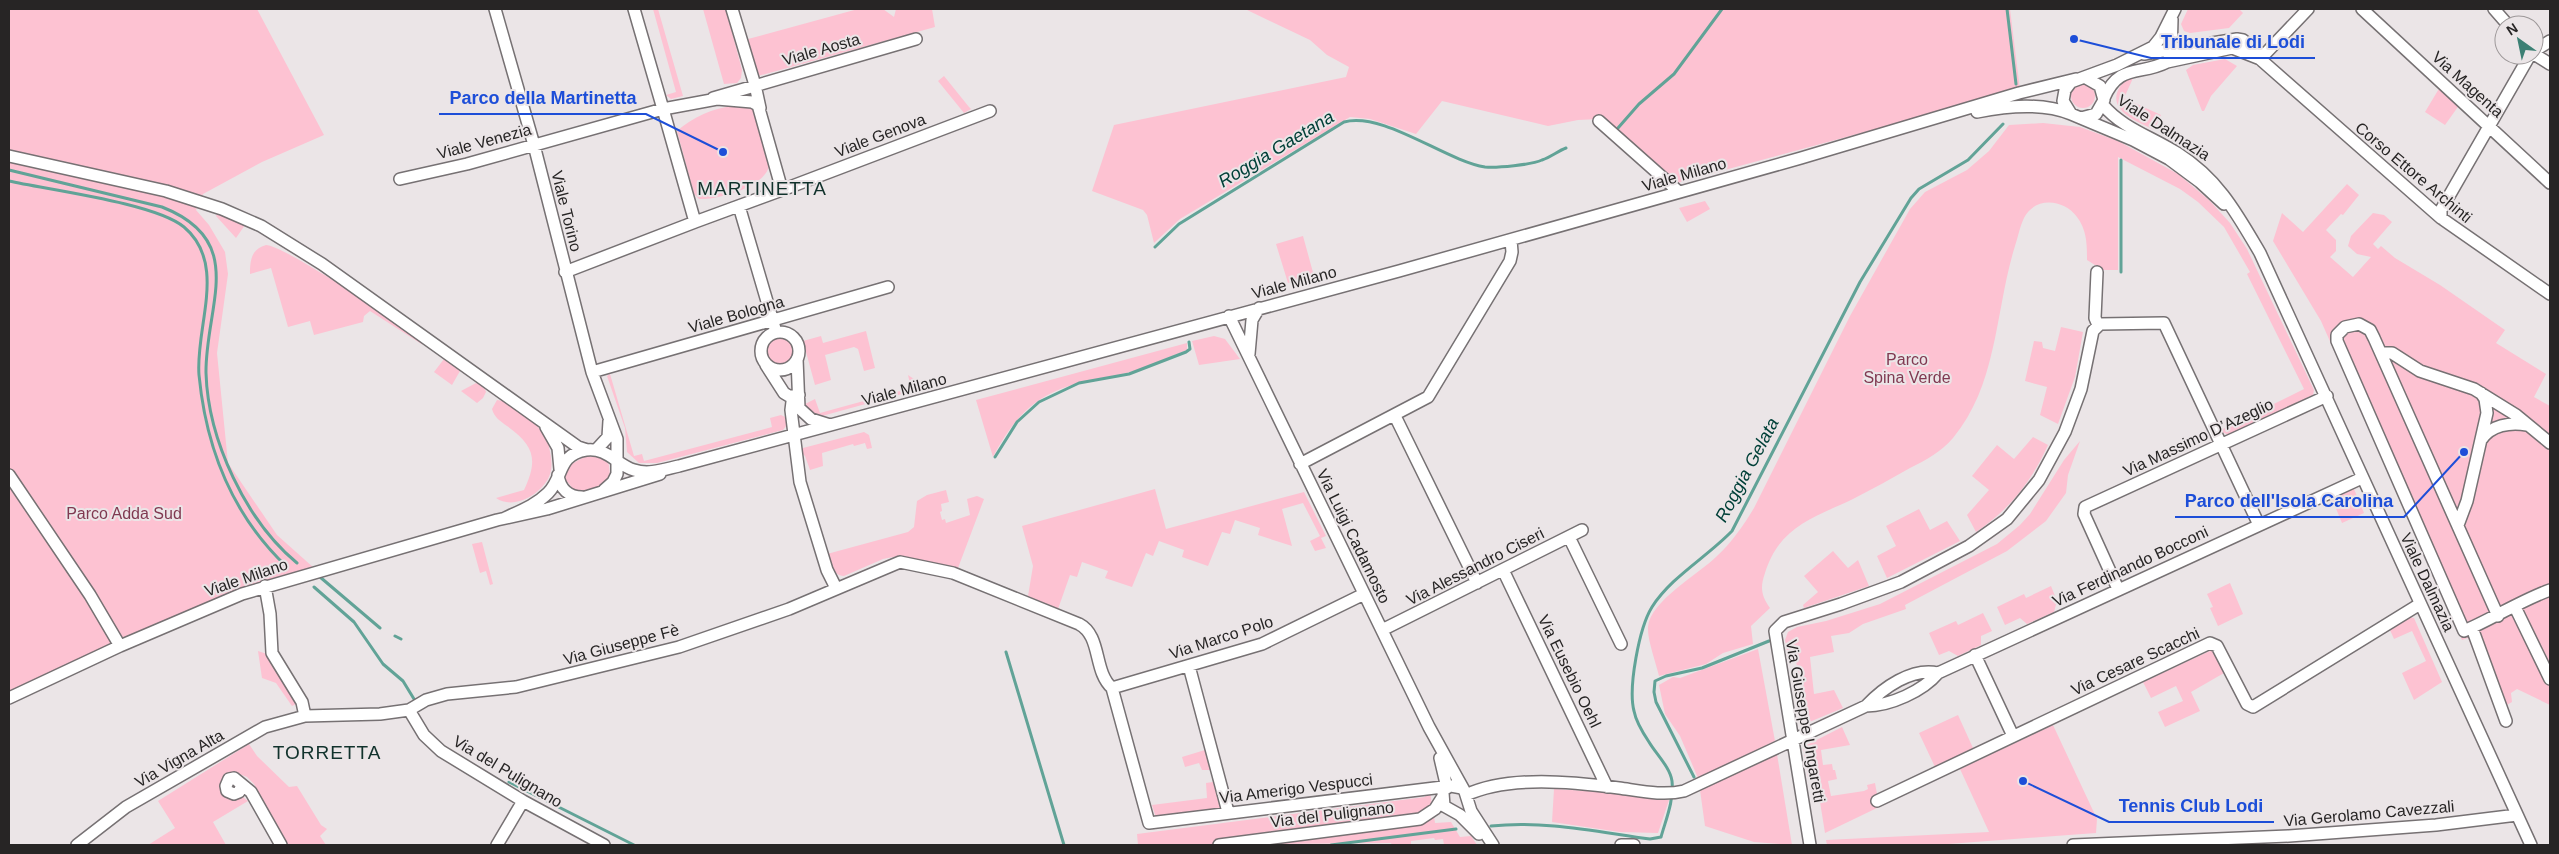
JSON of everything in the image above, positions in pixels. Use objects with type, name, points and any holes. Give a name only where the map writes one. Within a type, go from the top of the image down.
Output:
[{"type":"street","name":"Viale Torino","points":[[495,9],[534,145],[592,372],[618,442],[616,460]]},
{"type":"street","points":[[565,272],[696,222],[634,9]]},
{"type":"street","points":[[732,9],[747,65],[755,85],[782,190]]},
{"type":"street","points":[[2167,62],[2172,50],[2171,30],[2175,9]]},
{"type":"street","points":[[2141,55],[2158,42],[2175,9]]},
{"type":"street","points":[[2265,58],[2308,9]]},
{"type":"street","name":"Via Magenta","points":[[2362,9],[2550,183]]},
{"type":"street","points":[[2171,30],[2177,43],[2188,47]]},
{"type":"street","name":"Viale Aosta","points":[[710,99],[916,39]]},
{"type":"street","points":[[2141,55],[2237,39],[2246,42],[2265,58]]},
{"type":"street","points":[[2103,102],[2100,86],[2081,79],[2068,86],[2063,95],[2065,106],[2076,116],[2092,117],[2103,102],[2110,85],[2126,72],[2232,48],[2265,58]]},
{"type":"street","name":"Viale Milano","points":[[505,518],[542,498],[552,489],[559,472],[570,457],[591,450],[616,460],[632,470],[642,472],[680,466],[1511,240],[2019,94],[2081,79],[2141,55]]},
{"type":"street","name":"Corso Ettore Archinti","points":[[2265,58],[2368,156],[2441,218],[2550,294]]},
{"type":"street","points":[[736,90],[746,81],[747,65]]},
{"type":"street","points":[[2441,218],[2441,210],[2524,65]]},
{"type":"street","name":"Viale Venezia","points":[[400,179],[534,145],[663,109],[710,99]]},
{"type":"street","points":[[710,99],[752,102],[760,108]]},
{"type":"street","name":"Viale Dalmazia","points":[[2103,102],[2116,119],[2163,144],[2195,165],[2219,188],[2260,253],[2531,845]]},
{"type":"street","name":"Viale Milano","points":[[1916,124],[2021,106],[2056,109],[2076,116]]},
{"type":"street","name":"Viale Genova","points":[[696,222],[990,111]]},
{"type":"street","name":"Viale Dalmazia","points":[[2076,116],[2133,140],[2174,163],[2210,190],[2243,225]]},
{"type":"street","points":[[1599,121],[1680,192]]},
{"type":"street","points":[[9,156],[166,191],[222,209],[277,235],[322,264],[538,418],[591,450],[608,437],[609,420]]},
{"type":"street","points":[[739,206],[776,332]]},
{"type":"street","points":[[1300,464],[1424,401],[1433,392],[1510,260],[1512,252],[1511,240]]},
{"type":"street","name":"Via Giuseppe Ungaretti","points":[[1810,845],[1774,637],[1778,625],[1900,582],[1969,546],[2007,519],[2039,480],[2065,432],[2081,389],[2093,334],[2098,325],[2095,318],[2096,272]]},
{"type":"street","name":"Viale Bologna","points":[[592,372],[888,287]]},
{"type":"street","name":"Via Luigi Cadamosto","points":[[1250,359],[1252,320],[1259,308]]},
{"type":"street","name":"Via Luigi Cadamosto","points":[[1229,316],[1429,727],[1465,794],[1473,815],[1491,845]]},
{"type":"street","points":[[2098,325],[2102,323],[2164,323],[2259,524]]},
{"type":"street","points":[[2498,616],[2372,333],[2364,326],[2352,324],[2340,330],[2338,335],[2341,350],[2468,629],[2506,721]]},
{"type":"street","points":[[798,395],[788,396],[784,393],[762,358],[761,346],[768,336],[776,332],[786,332],[796,340],[799,346],[797,359],[798,395],[798,406],[804,414],[831,425]]},
{"type":"street","points":[[2381,353],[2392,353],[2420,371],[2464,385],[2481,393],[2550,443]]},
{"type":"street","points":[[765,364],[775,370],[782,370],[793,365],[797,359]]},
{"type":"street","points":[[2458,525],[2467,501],[2487,413],[2485,399],[2481,393]]},
{"type":"street","points":[[798,395],[791,408],[800,482],[827,570],[836,588]]},
{"type":"street","name":"Via Massimo D’Azeglio","points":[[2118,589],[2084,510],[2086,506],[2326,396]]},
{"type":"street","points":[[1395,416],[1477,583]]},
{"type":"street","points":[[538,418],[556,442],[559,453],[559,472],[564,490],[572,495],[583,497]]},
{"type":"street","points":[[2481,440],[2495,428],[2513,424],[2527,425]]},
{"type":"street","points":[[601,492],[610,486],[615,478],[616,460]]},
{"type":"street","name":"Viale Milano","points":[[9,698],[218,603],[265,586],[505,518],[547,509],[645,480],[680,466]]},
{"type":"street","points":[[9,475],[90,596],[120,646]]},
{"type":"street","name":"Via Ferdinando Bocconi","points":[[1465,794],[1498,785],[1548,783],[1673,793],[1866,706],[1883,704],[1927,684],[1938,673],[1975,655],[2362,478]]},
{"type":"street","name":"Via Alessandro Ciseri","points":[[1382,630],[1582,530]]},
{"type":"street","points":[[1569,537],[1621,644]]},
{"type":"street","name":"Via Giuseppe Fè","points":[[305,716],[380,714],[409,710],[426,700],[447,694],[516,687],[679,647],[755,622],[900,562],[961,576],[1084,626],[1092,638],[1104,678],[1112,688],[1149,823]]},
{"type":"street","name":"Via Eusebio Oehl","points":[[1503,570],[1607,787]]},
{"type":"street","points":[[265,586],[270,614],[272,653],[302,702],[305,716]]},
{"type":"street","points":[[2468,629],[2550,590]]},
{"type":"street","name":"Via Marco Polo","points":[[1112,688],[1262,644],[1364,594]]},
{"type":"street","name":"Via Cesare Scacchi","points":[[1877,801],[2210,643],[2217,646],[2247,704],[2254,707],[2420,604]]},
{"type":"street","points":[[2515,608],[2550,679]]},
{"type":"street","points":[[1975,655],[2012,736]]},
{"type":"street","points":[[1189,666],[1228,812]]},
{"type":"street","name":"Via del Pulignano","points":[[409,710],[424,735],[442,751],[523,801],[604,845]]},
{"type":"street","name":"Via Vigna Alta","points":[[77,845],[126,807],[265,727],[305,716]]},
{"type":"street","name":"Via Luigi Cadamosto","points":[[1429,727],[1445,773],[1444,793]]},
{"type":"street","points":[[242,785],[251,792],[281,845]]},
{"type":"street","points":[[1451,810],[1463,807],[1465,794],[1455,786],[1444,793],[1444,806],[1466,821],[1491,845]]},
{"type":"street","name":"Via del Pulignano","points":[[1219,845],[1414,820],[1431,813],[1444,793]]},
{"type":"street","name":"Via Amerigo Vespucci","points":[[1149,823],[1228,812],[1444,793]]},
{"type":"street","points":[[498,845],[523,801]]},
{"type":"street","name":"Via Gerolamo Cavezzali","points":[[2072,845],[2291,841],[2517,815]]},
{"type":"street","points":[[1621,845],[1634,845]]},
{"type":"green space","name":"Parco Adda Sud","points":[[9,9],[257,9],[324,135],[262,162],[203,194],[196,210],[209,225],[225,252],[228,274],[217,353],[228,463],[277,535],[314,568],[9,693]]},
{"type":"green space","points":[[653,9],[658,9],[683,96],[671,99],[666,95],[676,92]]},
{"type":"green space","points":[[703,9],[726,9],[742,70],[741,78],[737,83],[724,84]]},
{"type":"green space","points":[[858,9],[883,9],[894,17],[896,9],[932,9],[935,27],[758,76],[748,39]]},
{"type":"green space","points":[[1245,9],[2010,9],[2020,90],[1673,184],[1600,119],[1578,120],[1548,126],[1442,101],[1416,134],[1370,119],[1350,117],[1180,219],[1154,243],[1147,215],[1143,210],[1092,191],[1114,125],[1346,77],[1349,67],[1327,55],[1310,40]]},
{"type":"green space","points":[[2188,9],[2239,9],[2243,13],[2229,28],[2190,33],[2184,31],[2181,24]]},
{"type":"green space","points":[[2225,59],[2237,66],[2211,96],[2204,111],[2202,111],[2186,70],[2193,65]]},
{"type":"green space","points":[[944,76],[971,109],[964,113],[938,81]]},
{"type":"green space","points":[[2134,76],[2124,98],[2161,115],[2154,130],[2128,116],[2118,106],[2116,100],[2118,90],[2128,79]]},
{"type":"green space","points":[[2083,84],[2091,88],[2095,96],[2091,104],[2083,108],[2075,104],[2071,96],[2075,88]]},
{"type":"green space","points":[[2440,87],[2460,104],[2445,125],[2425,112]]},
{"type":"green space","points":[[734,106],[753,109],[769,166],[766,173],[750,186],[728,195],[699,199],[694,194],[677,131],[690,121],[704,114]]},
{"type":"green space","name":"Parco Spina Verde","points":[[2043,123],[2080,127],[2118,141],[2178,174],[2209,200],[2230,223],[2247,249],[2314,390],[2313,395],[2229,435],[2222,432],[2221,430],[2304,389],[2247,274],[2250,272],[2224,227],[2198,202],[2180,189],[2118,157],[2118,270],[2103,270],[2087,260],[2083,227],[2077,217],[2065,206],[2050,202],[2042,203],[2029,211],[2021,224],[2008,270],[1993,346],[1979,394],[1968,417],[1953,438],[1927,459],[1853,499],[1811,519],[1788,534],[1771,557],[1765,573],[1762,591],[1770,608],[1751,626],[1753,644],[1723,653],[1706,664],[1659,676],[1649,638],[1648,627],[1651,617],[1657,607],[1676,588],[1722,551],[1750,515],[1850,316],[1910,209],[1925,192],[1967,170],[1989,151],[2009,125]]},
{"type":"green space","points":[[2347,184],[2359,195],[2343,215],[2341,214],[2326,230],[2336,240],[2336,251],[2330,257],[2353,277],[2371,257],[2357,254],[2348,246],[2351,236],[2373,213],[2384,215],[2392,222],[2373,244],[2378,249],[2381,246],[2395,258],[2440,285],[2505,330],[2496,343],[2546,374],[2534,397],[2550,406],[2550,705],[2517,689],[2511,693],[2512,702],[2505,706],[2489,689],[2468,638],[2462,640],[2321,321],[2273,241],[2282,213],[2303,232]]},
{"type":"green space","points":[[1705,201],[1710,209],[1687,222],[1679,208]]},
{"type":"green space","points":[[218,213],[245,225],[236,238],[216,216]]},
{"type":"green space","points":[[1303,236],[1314,276],[1288,283],[1276,244]]},
{"type":"green space","points":[[266,245],[296,258],[320,272],[395,322],[423,345],[370,311],[364,316],[363,322],[314,335],[310,321],[288,327],[271,268],[250,274],[252,256],[257,249]]},
{"type":"green space","points":[[2061,327],[2083,332],[2075,377],[2058,424],[2040,415],[2047,387],[2025,381],[2034,341],[2042,342],[2043,348],[2055,351]]},
{"type":"green space","points":[[866,331],[875,368],[864,371],[858,349],[854,347],[825,355],[831,380],[815,385],[803,341],[821,336],[823,343]]},
{"type":"green space","points":[[780,336],[790,340],[794,350],[790,360],[780,364],[770,360],[766,350],[770,340]]},
{"type":"green space","points":[[1214,336],[1225,339],[1240,359],[1199,365],[1192,341]]},
{"type":"green space","points":[[1187,343],[1187,350],[1144,367],[1127,373],[1076,384],[1058,390],[1043,398],[1029,408],[1017,421],[993,457],[976,400]]},
{"type":"green space","points":[[444,359],[460,371],[452,385],[434,372]]},
{"type":"green space","points":[[610,374],[634,456],[642,454],[644,461],[772,427],[770,418],[781,415],[785,417],[787,425],[783,430],[657,463],[639,463],[627,452],[625,428],[607,376]]},
{"type":"green space","points":[[908,375],[917,381],[909,392],[822,416],[814,415],[803,405],[815,399],[820,413],[911,388]]},
{"type":"green space","points":[[476,383],[484,387],[486,392],[477,403],[461,391]]},
{"type":"green space","points":[[497,400],[503,401],[535,423],[552,446],[549,447],[551,467],[547,481],[542,488],[528,498],[519,501],[503,501],[496,498],[524,490],[532,462],[531,454],[523,440],[494,414],[492,409]]},
{"type":"green space","points":[[864,432],[869,435],[872,448],[867,449],[865,443],[854,446],[853,444],[822,453],[823,466],[810,470],[805,456],[800,451],[803,448]]},
{"type":"green space","points":[[2033,437],[2048,445],[2035,471],[2009,504],[1976,532],[1967,515],[1989,490],[1972,476],[1997,445],[2014,459]]},
{"type":"green space","points":[[2080,441],[2068,475],[2066,493],[2046,521],[2007,551],[1905,605],[1906,609],[1863,624],[1849,633],[1831,636],[1834,652],[1810,657],[1814,694],[1834,690],[1843,708],[1807,723],[1796,661],[1789,662],[1785,640],[1788,632],[1797,627],[1826,621],[1880,604],[1997,544],[2030,514],[2064,460]]},
{"type":"green space","points":[[586,456],[604,458],[609,465],[610,475],[600,486],[585,491],[574,490],[565,479],[568,466]]},
{"type":"green space","points":[[1155,489],[1166,529],[1304,492],[1326,536],[1321,538],[1326,548],[1315,551],[1310,541],[1320,536],[1303,503],[1282,509],[1292,546],[1258,535],[1260,528],[1235,520],[1230,534],[1222,532],[1208,566],[1182,557],[1184,550],[1159,541],[1153,556],[1146,553],[1132,587],[1105,578],[1108,571],[1082,562],[1077,577],[1070,575],[1058,609],[1028,596],[1033,566],[1022,526]]},
{"type":"green space","points":[[2354,489],[2364,513],[2342,523],[2332,499]]},
{"type":"green space","points":[[946,490],[949,502],[941,504],[942,511],[940,512],[942,520],[945,519],[946,523],[970,515],[967,499],[977,496],[984,499],[958,568],[898,556],[883,559],[844,576],[834,571],[827,554],[908,532],[914,527],[917,501],[927,495]]},
{"type":"green space","points":[[1919,509],[1930,530],[1947,521],[1960,541],[1887,578],[1877,556],[1896,546],[1886,526]]},
{"type":"green space","points":[[482,542],[493,584],[490,585],[486,571],[480,573],[472,544]]},
{"type":"green space","points":[[1833,551],[1848,568],[1858,560],[1869,586],[1804,608],[1803,605],[1818,592],[1804,576]]},
{"type":"green space","points":[[2230,583],[2243,614],[2218,626],[2210,608],[2213,607],[2207,594]]},
{"type":"green space","points":[[2051,586],[2057,601],[2054,612],[2027,624],[2020,618],[2005,625],[1997,607],[2024,594],[2026,598]]},
{"type":"green space","points":[[1983,613],[1992,631],[1981,636],[1981,645],[1958,656],[1949,651],[1939,655],[1929,633],[1956,621],[1958,625]]},
{"type":"green space","points":[[2410,617],[2414,618],[2442,682],[2414,700],[2402,673],[2426,661],[2412,631],[2394,639],[2390,630]]},
{"type":"green space","points":[[1758,649],[1775,741],[1698,778],[1680,736],[1665,714],[1659,685],[1673,677],[1680,678]]},
{"type":"green space","points":[[2212,650],[2224,673],[2191,692],[2200,711],[2165,727],[2158,712],[2183,701],[2176,686],[2151,698],[2143,682]]},
{"type":"green space","points":[[258,651],[267,654],[298,703],[292,706],[276,683],[262,678]]},
{"type":"green space","points":[[1958,715],[1973,748],[1935,767],[1919,733]]},
{"type":"green space","points":[[2053,725],[2097,819],[2096,833],[1935,845],[1827,845],[1826,840],[1989,832],[1960,769]]},
{"type":"green space","points":[[1842,727],[1850,745],[1821,750],[1823,765],[1832,764],[1837,779],[1828,781],[1831,796],[1864,791],[1868,789],[1867,785],[1875,783],[1877,794],[1872,797],[1877,808],[1825,833],[1816,777],[1808,778],[1803,747]]},
{"type":"green space","points":[[249,744],[257,756],[289,787],[297,786],[321,825],[327,829],[320,836],[326,845],[288,845],[254,784],[247,777],[237,773],[223,781],[248,801],[213,822],[226,845],[148,845],[175,828],[158,801]]},
{"type":"green space","points":[[1205,750],[1210,770],[1202,770],[1199,763],[1185,767],[1182,757]]},
{"type":"green space","points":[[1777,754],[1792,845],[1754,842],[1705,826],[1700,790]]},
{"type":"green space","points":[[1213,782],[1221,808],[1219,810],[1156,818],[1152,805],[1207,798],[1206,783]]},
{"type":"green space","points":[[1554,789],[1605,792],[1669,800],[1658,833],[1620,832],[1552,822]]},
{"type":"green space","points":[[1430,792],[1435,823],[1451,822],[1460,837],[1471,836],[1477,845],[1444,845],[1443,839],[1435,840],[1434,838],[1411,841],[1411,845],[1392,845],[1391,843],[1138,845],[1137,834],[1425,797],[1426,793]]},
{"type":"waterway","name":"Roggia Gaetana","points":[[1618,128],[1639,104],[1674,74],[1722,9]]},
{"type":"waterway","name":"Roggia Gelata","points":[[2007,9],[2016,84]]},
{"type":"waterway","name":"Roggia Gaetana","points":[[1155,247],[1179,224],[1344,122],[1360,121],[1377,124],[1414,138],[1469,163],[1485,167],[1514,166],[1537,162],[1566,148]]},
{"type":"waterway","name":"Roggia Gelata","points":[[1491,826],[1551,826],[1650,839],[1661,837],[1671,803],[1672,781],[1666,766],[1640,727],[1635,715],[1632,688],[1639,643],[1647,617],[1652,607],[1669,586],[1732,531],[1860,282],[1911,198],[1919,189],[1968,160],[2003,124]]},
{"type":"waterway","points":[[2121,160],[2121,272]]},
{"type":"waterway","points":[[9,170],[162,207],[189,221],[205,238],[214,257],[216,278],[215,300],[207,348],[206,373],[208,399],[214,425],[222,451],[246,502],[279,546],[297,563]]},
{"type":"waterway","points":[[9,181],[101,198],[150,211],[184,227],[197,242],[204,259],[207,277],[207,297],[199,356],[199,375],[208,428],[215,454],[237,503],[251,525],[287,567]]},
{"type":"waterway","name":"Roggia Gaetana","points":[[995,457],[1017,422],[1039,402],[1079,383],[1129,374],[1186,352],[1190,349],[1189,342]]},
{"type":"waterway","points":[[320,577],[380,628]]},
{"type":"waterway","points":[[314,587],[354,622],[383,664],[403,681],[414,699]]},
{"type":"waterway","points":[[395,636],[401,639]]},
{"type":"waterway","points":[[1694,777],[1656,702],[1654,692],[1655,681],[1666,676],[1702,668],[1769,641]]},
{"type":"waterway","points":[[1006,652],[1064,845]]},
{"type":"waterway","points":[[509,782],[634,845]]},
{"type":"waterway","points":[[1331,845],[1456,829]]},
{"type":"place","name":"Tribunale di Lodi","points":[[2074,39]]},
{"type":"place","name":"Parco della Martinetta","points":[[723,152]]},
{"type":"place","name":"Parco dell'Isola Carolina","points":[[2464,452]]},
{"type":"place","name":"Tennis Club Lodi","points":[[2023,781]]},
{"type":"district","name":"MARTINETTA","points":[[762,188]]},
{"type":"district","name":"TORRETTA","points":[[327,752]]}]
